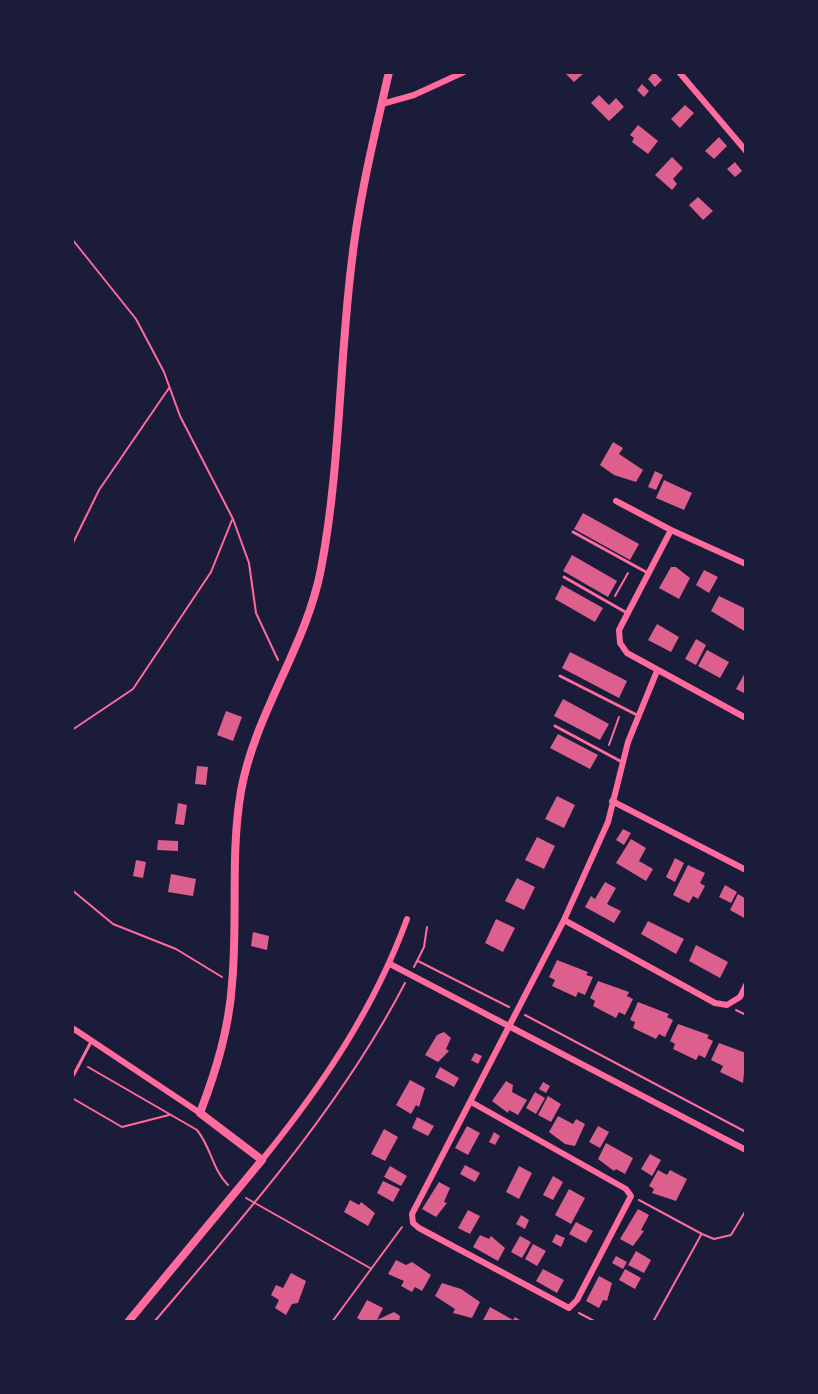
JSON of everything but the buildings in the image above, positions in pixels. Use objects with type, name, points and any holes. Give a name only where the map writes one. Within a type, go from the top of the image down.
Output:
[{"type":"street","points":[[200,1113],[223,1048],[232,984],[236,829],[242,788],[253,743],[286,674],[310,609],[326,536],[338,449],[351,268],[362,190],[389,72]]},
{"type":"street","points":[[382,104],[414,95],[464,72]]},
{"type":"street","points":[[679,72],[746,151]]},
{"type":"street","points":[[616,501],[746,564]]},
{"type":"street","points":[[671,530],[619,630],[620,643],[627,653],[657,671],[746,718]]},
{"type":"street","points":[[471,1102],[626,1189],[631,1196],[577,1300],[569,1308],[560,1307],[413,1223],[412,1214],[564,920],[608,822],[623,762],[657,671]]},
{"type":"street","points":[[612,801],[746,870]]},
{"type":"street","points":[[128,1322],[262,1160],[340,1056],[390,964],[407,919]]},
{"type":"street","points":[[564,920],[715,1003],[727,1005],[740,997],[746,985]]},
{"type":"street","points":[[390,964],[411,972],[746,1150]]},
{"type":"street","points":[[74,1029],[200,1113],[262,1160]]},
{"type":"lane","points":[[573,532],[649,574]]},
{"type":"lane","points":[[564,577],[628,614]]},
{"type":"lane","points":[[560,676],[639,716]]},
{"type":"lane","points":[[555,726],[623,762]]},
{"type":"lane","points":[[72,1078],[92,1040]]},
{"type":"path","points":[[72,239],[136,319],[170,387],[180,416],[233,519],[249,563],[256,613],[267,643],[286,674]]},
{"type":"path","points":[[72,545],[99,490],[170,387]]},
{"type":"path","points":[[72,730],[133,689],[211,572],[233,519]]},
{"type":"path","points":[[610,604],[633,565]]},
{"type":"path","points":[[606,754],[623,708]]},
{"type":"path","points":[[72,890],[113,924],[176,949],[232,984]]},
{"type":"path","points":[[154,1322],[254,1204],[332,1101],[411,972],[427,927]]},
{"type":"path","points":[[417,961],[746,1132]]},
{"type":"path","points":[[81,1062],[197,1130],[206,1140],[221,1177],[236,1192],[370,1268]]},
{"type":"path","points":[[72,1098],[122,1127],[170,1115]]},
{"type":"path","points":[[631,1196],[714,1239],[731,1235],[746,1210]]},
{"type":"path","points":[[332,1322],[403,1226],[413,1223]]},
{"type":"path","points":[[653,1322],[702,1234]]},
{"type":"path","points":[[569,1308],[596,1322]]}]
